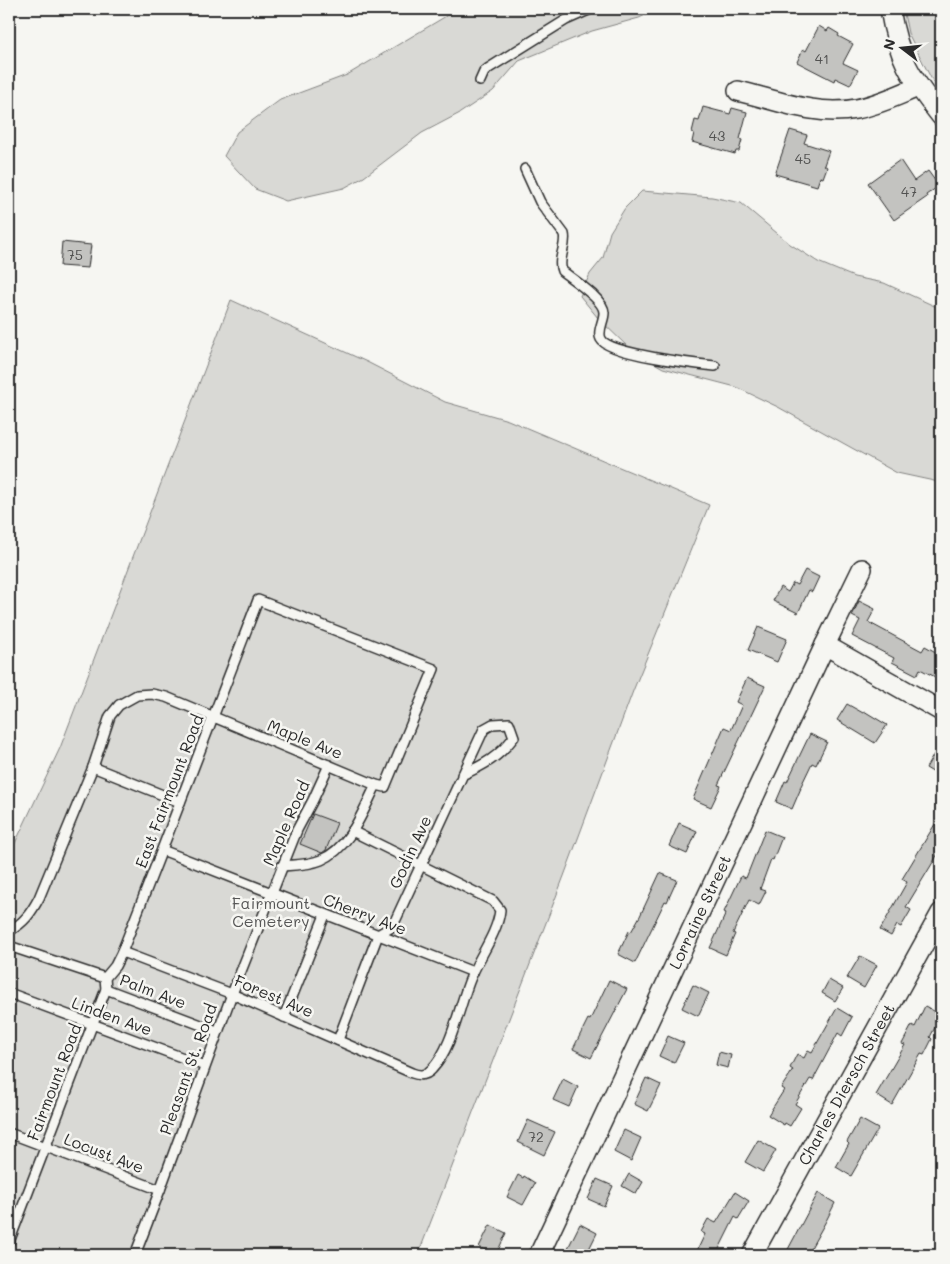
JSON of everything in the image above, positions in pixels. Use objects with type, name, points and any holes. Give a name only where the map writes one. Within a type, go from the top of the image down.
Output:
[{"type":"street","points":[[890,9],[899,49],[918,87],[941,116]]},
{"type":"street","points":[[738,91],[812,110],[835,112],[879,103],[918,87]]},
{"type":"street","name":"Lorraine Street","points":[[539,1255],[825,644],[862,569]]},
{"type":"street","points":[[825,644],[941,712]]},
{"type":"street","name":"Charles Diersch Street","points":[[752,1255],[941,913]]},
{"type":"lane","points":[[480,81],[484,72],[489,68],[566,20],[591,9]]},
{"type":"lane","points":[[525,169],[540,202],[564,234],[565,240],[560,266],[562,271],[592,295],[603,307],[604,313],[600,338],[603,342],[613,347],[650,357],[714,366]]},
{"type":"lane","name":"East Fairmount Road","points":[[105,978],[115,966],[122,952],[258,600],[434,669],[381,786]]},
{"type":"lane","name":"Maple Ave","points":[[9,931],[29,915],[39,898],[93,767],[110,716],[128,698],[146,694],[166,697],[381,786]]},
{"type":"lane","name":"Godin Ave","points":[[378,935],[390,928],[396,919],[420,864],[462,775],[484,729],[493,724],[509,723],[514,737],[503,752],[462,775]]},
{"type":"lane","name":"Maple Road","points":[[271,894],[301,819],[313,800],[329,765]]},
{"type":"lane","points":[[93,767],[180,802]]},
{"type":"lane","points":[[282,866],[308,864],[332,854],[342,844],[381,786]]},
{"type":"lane","points":[[352,830],[493,901],[500,910],[499,917],[473,972]]},
{"type":"lane","name":"Cherry Ave","points":[[162,850],[473,972]]},
{"type":"lane","name":"Pleasant St. Road","points":[[135,1255],[217,1031],[271,894]]},
{"type":"lane","points":[[284,1017],[325,915]]},
{"type":"lane","points":[[338,1040],[378,935]]},
{"type":"lane","points":[[9,948],[105,978],[106,990]]},
{"type":"lane","name":"Forest Ave","points":[[122,952],[232,994],[420,1076],[431,1071],[439,1060],[448,1041],[473,972]]},
{"type":"lane","name":"Fairmount Road","points":[[9,1242],[106,990]]},
{"type":"lane","name":"Palm Ave","points":[[106,990],[217,1031]]},
{"type":"lane","name":"Linden Ave","points":[[9,993],[205,1066]]},
{"type":"lane","name":"Locust Ave","points":[[9,1133],[160,1190]]},
{"type":"green space","points":[[458,9],[659,9],[639,18],[592,31],[519,61],[493,91],[460,113],[422,133],[364,177],[344,188],[286,201],[255,189],[224,156],[237,132],[280,100],[347,75]]},
{"type":"green space","points":[[903,9],[941,9],[941,93],[934,84],[908,33]]},
{"type":"green space","points":[[642,191],[712,197],[741,203],[790,244],[818,262],[854,277],[884,283],[941,309],[941,485],[934,481],[897,473],[778,407],[736,387],[663,368],[630,349],[598,318],[580,296],[590,274],[603,258],[610,232],[625,208]]},
{"type":"green space","name":"Fairmount Cemetery","points":[[231,300],[367,362],[445,402],[508,420],[709,505],[633,691],[418,1255],[9,1255],[9,856],[60,748]]},
{"type":"building","points":[[819,26],[827,31],[829,28],[839,34],[838,36],[853,44],[843,63],[858,70],[850,85],[835,78],[834,81],[797,62],[803,49],[806,51]]},
{"type":"building","points":[[703,107],[730,114],[732,108],[747,112],[739,151],[736,151],[735,154],[692,142],[695,120],[699,121]]},
{"type":"building","points":[[790,130],[807,135],[804,143],[829,151],[824,165],[827,167],[823,178],[820,177],[817,186],[775,174]]},
{"type":"building","points":[[900,160],[914,181],[928,171],[939,186],[926,195],[927,197],[894,220],[868,183]]},
{"type":"building","points":[[62,242],[91,245],[88,268],[60,266]]},
{"type":"building","points":[[805,570],[819,577],[812,592],[809,590],[798,613],[773,601],[780,587],[788,592],[793,583],[797,585]]},
{"type":"building","points":[[859,601],[875,609],[868,622],[922,651],[925,646],[941,655],[941,680],[920,669],[917,675],[892,662],[894,658],[852,636],[860,620],[852,616]]},
{"type":"building","points":[[758,627],[787,639],[777,662],[748,650]]},
{"type":"building","points":[[747,678],[765,686],[718,785],[721,786],[711,807],[693,799],[724,727],[731,730],[742,705],[736,702]]},
{"type":"building","points":[[847,704],[863,713],[864,711],[887,725],[875,743],[837,720]]},
{"type":"building","points":[[810,734],[827,742],[816,765],[812,763],[792,809],[776,802]]},
{"type":"building","points":[[941,742],[941,777],[926,768]]},
{"type":"building","points":[[313,814],[337,823],[326,850],[322,853],[300,844]]},
{"type":"building","points":[[941,814],[941,849],[906,907],[911,910],[901,927],[897,925],[891,936],[880,930],[907,882],[902,879]]},
{"type":"building","points":[[679,823],[697,831],[687,854],[669,846]]},
{"type":"building","points":[[765,830],[782,837],[773,860],[771,859],[760,889],[766,891],[759,905],[749,900],[733,933],[735,934],[726,955],[710,948],[741,876],[746,878]]},
{"type":"building","points":[[660,873],[677,880],[635,963],[618,954],[629,931],[631,932],[640,916]]},
{"type":"building","points":[[860,956],[877,965],[864,988],[847,978]]},
{"type":"building","points":[[609,980],[627,989],[591,1058],[573,1049],[588,1019],[590,1020]]},
{"type":"building","points":[[829,980],[843,988],[835,1001],[822,993]]},
{"type":"building","points":[[693,985],[709,993],[698,1016],[682,1008]]},
{"type":"building","points":[[925,1006],[941,1016],[930,1037],[932,1039],[924,1055],[921,1054],[892,1105],[876,1095],[905,1045],[902,1044],[912,1025],[915,1027]]},
{"type":"building","points":[[837,1008],[852,1017],[842,1036],[838,1033],[813,1080],[810,1079],[795,1104],[801,1108],[790,1126],[785,1123],[784,1125],[768,1115],[784,1090],[781,1088],[793,1070],[790,1068],[797,1054],[804,1058],[808,1050],[812,1052]]},
{"type":"building","points":[[668,1036],[684,1043],[674,1063],[659,1056]]},
{"type":"building","points":[[719,1052],[731,1055],[728,1068],[716,1065]]},
{"type":"building","points":[[646,1078],[661,1085],[648,1111],[634,1104]]},
{"type":"building","points":[[563,1079],[578,1087],[569,1107],[553,1100]]},
{"type":"building","points":[[860,1119],[878,1129],[851,1176],[836,1167]]},
{"type":"building","points":[[528,1120],[555,1132],[544,1155],[518,1142]]},
{"type":"building","points":[[624,1130],[641,1138],[631,1161],[614,1152]]},
{"type":"building","points":[[758,1140],[776,1150],[763,1172],[745,1162]]},
{"type":"building","points":[[629,1174],[643,1182],[636,1194],[622,1186]]},
{"type":"building","points":[[518,1175],[523,1178],[524,1176],[535,1183],[523,1205],[507,1197]]},
{"type":"building","points":[[597,1179],[613,1186],[604,1206],[588,1199]]},
{"type":"building","points":[[735,1192],[749,1201],[738,1219],[735,1217],[716,1255],[695,1255],[705,1234],[701,1232],[708,1219],[716,1223]]},
{"type":"building","points":[[818,1193],[835,1203],[826,1221],[807,1255],[785,1255]]},
{"type":"building","points":[[580,1224],[597,1233],[586,1255],[568,1248]]},
{"type":"building","points":[[490,1225],[506,1233],[496,1255],[479,1247]]}]
